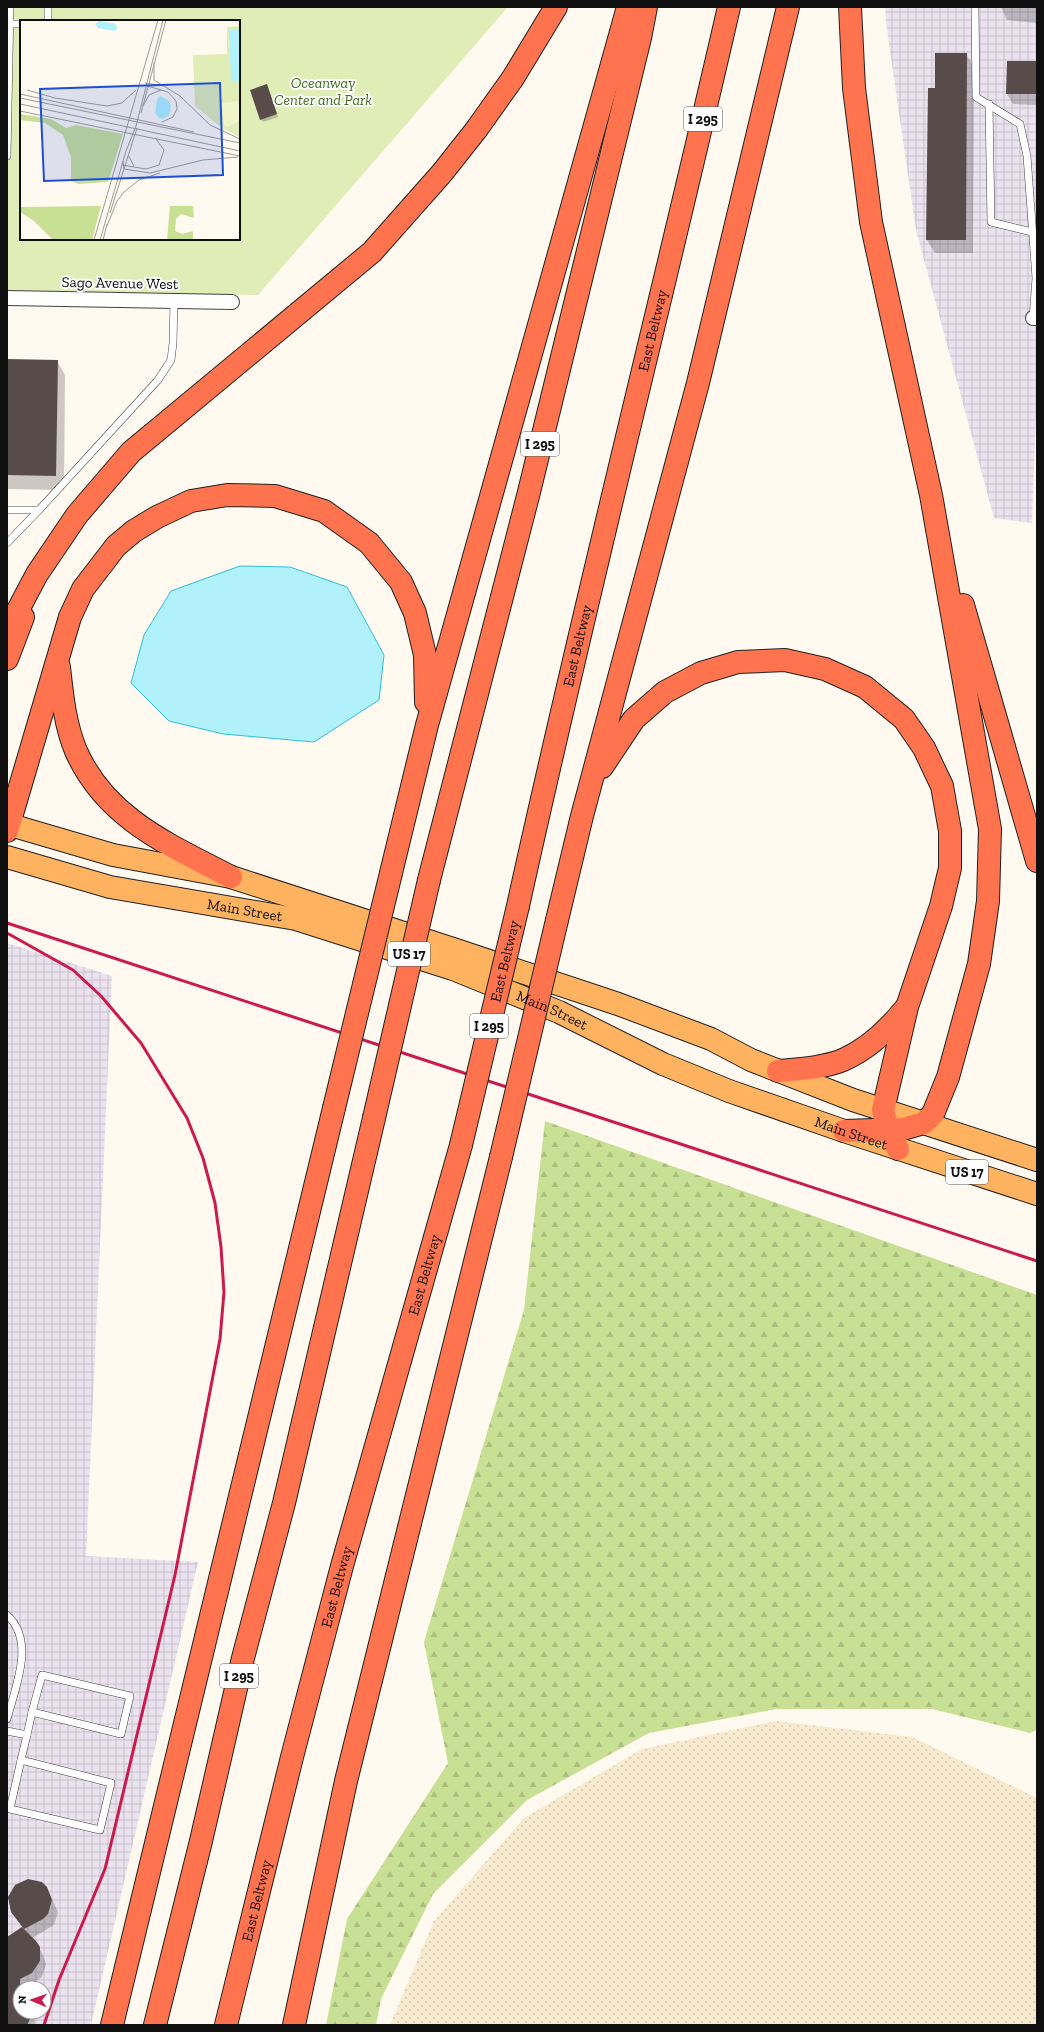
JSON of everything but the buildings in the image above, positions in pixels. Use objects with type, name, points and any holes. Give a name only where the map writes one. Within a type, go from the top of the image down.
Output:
[{"type":"highway","points":[[7,631],[37,574],[77,515],[131,452],[372,252],[437,178],[476,130],[513,78],[556,7]]},
{"type":"highway","points":[[112,2025],[427,725],[628,7]]},
{"type":"highway","name":"I 295","points":[[155,2025],[201,1841],[243,1658],[284,1503],[429,880],[529,492],[640,38],[646,7]]},
{"type":"highway","name":"East Beltway","points":[[226,2025],[292,1757],[342,1566],[461,1145],[518,906],[609,508],[678,231],[729,7]]},
{"type":"highway","points":[[294,2025],[346,1781],[501,1157],[589,791],[698,383],[788,7]]},
{"type":"highway","points":[[844,1131],[890,1130],[924,1123],[933,1114],[948,1077],[979,964],[988,901],[990,829],[931,495],[871,222],[854,88],[850,7]]},
{"type":"highway","points":[[8,826],[70,617],[83,589],[116,546],[134,531],[157,516],[191,501],[227,495],[275,496],[324,511],[369,543],[401,582],[415,613],[425,655],[427,725]]},
{"type":"highway","points":[[931,495],[1037,861]]},
{"type":"highway","points":[[7,659],[37,574]]},
{"type":"highway","points":[[589,791],[612,750],[634,718],[665,692],[701,674],[738,662],[784,660],[825,668],[865,687],[904,719],[924,748],[942,786],[950,831],[950,868],[941,906],[907,1007],[890,1130]]},
{"type":"highway","points":[[58,661],[67,724],[76,751],[90,775],[110,802],[136,825],[232,877]]},
{"type":"highway","points":[[778,1071],[812,1068],[843,1060],[869,1044],[890,1028],[907,1007]]},
{"type":"highway","points":[[242,2025],[282,1819],[292,1757]]},
{"type":"main road","name":"Main Street","points":[[8,826],[113,855],[232,877],[618,1004],[711,1039],[751,1060],[778,1071],[890,1130],[1037,1194]]},
{"type":"main road","name":"Main Street","points":[[7,857],[110,887],[296,919],[453,969],[559,1012],[663,1064],[729,1091],[844,1131]]},
{"type":"main road","name":"US 17","points":[[924,1123],[1037,1160]]},
{"type":"street","name":"Sago Avenue West","points":[[7,298],[232,302]]},
{"type":"lane","points":[[7,156],[10,7]]},
{"type":"lane","points":[[48,7],[48,20]]},
{"type":"lane","points":[[975,7],[976,97],[1020,124],[1027,156],[1036,278],[1035,318]]},
{"type":"lane","points":[[10,24],[20,24]]},
{"type":"lane","points":[[989,104],[991,222],[1032,232]]},
{"type":"lane","points":[[7,543],[158,380],[171,360],[174,301]]},
{"type":"lane","points":[[7,510],[39,510]]},
{"type":"lane","points":[[7,1615],[13,1621],[21,1636],[22,1660],[7,1719]]},
{"type":"lane","points":[[22,1760],[111,1783],[100,1830],[10,1809],[32,1712],[42,1675],[130,1696],[121,1734],[32,1712]]},
{"type":"lane","points":[[7,1731],[27,1735]]},
{"type":"shaded area","points":[[885,7],[1037,7],[1037,384],[1032,523],[994,518],[916,230],[886,23]]},
{"type":"shaded area","points":[[7,943],[112,976],[86,1556],[198,1562],[91,2025],[7,2025]]},
{"type":"shaded area","points":[[776,1721],[912,1737],[1037,1798],[1037,2025],[390,2025],[434,1921],[524,1818],[642,1749]]},
{"type":"green space","name":"Oceanway Center and Park","points":[[7,7],[508,7],[258,295],[7,292]]},
{"type":"green space","points":[[545,1121],[1037,1295],[1037,1730],[1030,1733],[932,1709],[776,1709],[649,1733],[527,1800],[433,1894],[381,1999],[376,2025],[326,2025],[347,1919],[448,1763],[424,1642],[524,1310]]},
{"type":"water","points":[[240,566],[290,567],[347,587],[384,655],[379,700],[314,742],[223,734],[169,721],[131,683],[144,635],[171,591]]},
{"type":"railway","points":[[7,923],[1037,1261]]},
{"type":"railway","points":[[7,933],[73,970],[101,996],[141,1043],[187,1118],[203,1158],[215,1203],[221,1247],[224,1292],[220,1339],[175,1575],[105,1869],[59,1980],[44,2025]]}]
